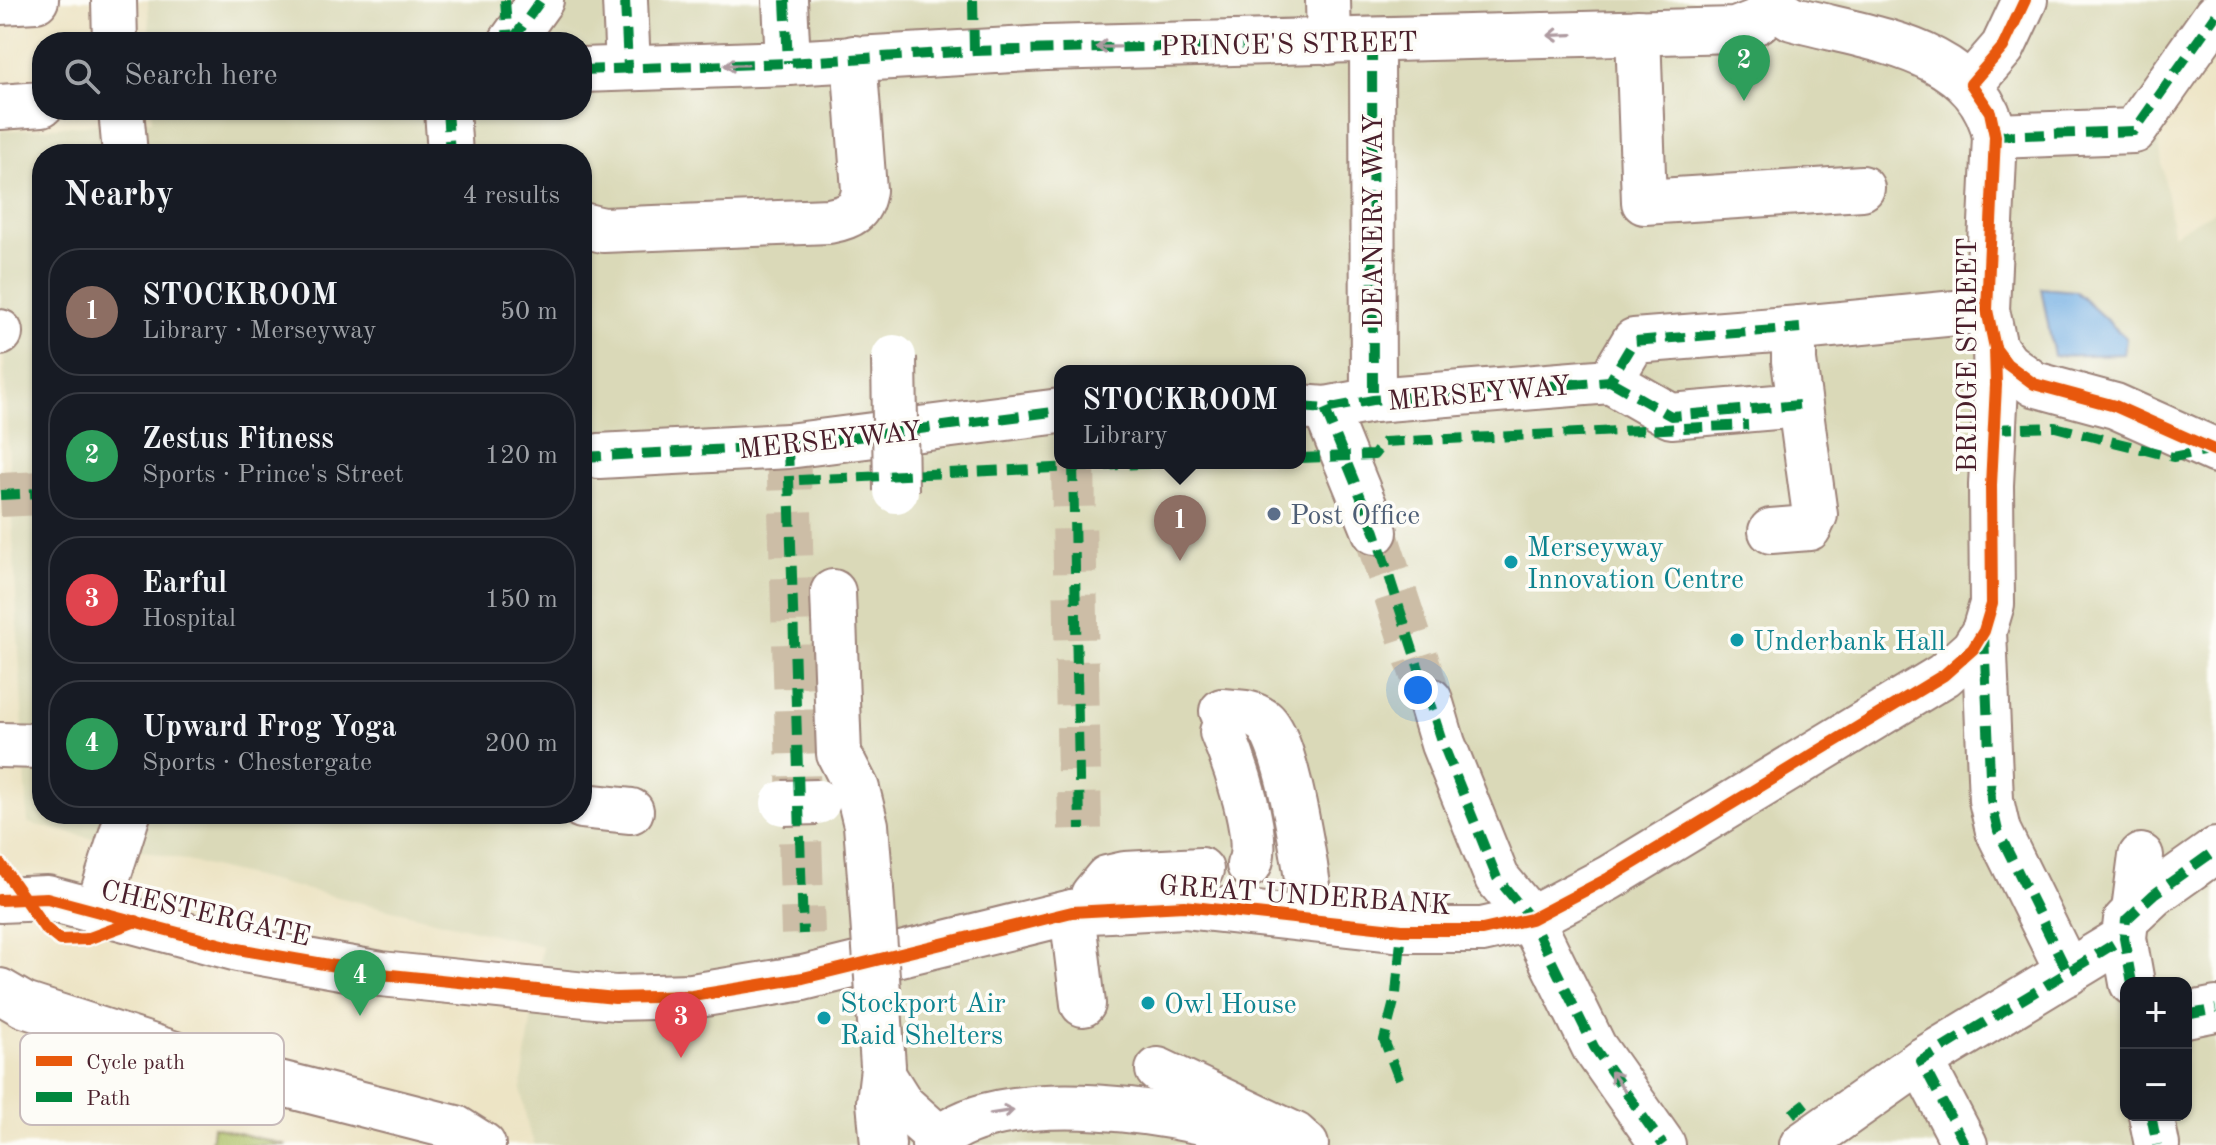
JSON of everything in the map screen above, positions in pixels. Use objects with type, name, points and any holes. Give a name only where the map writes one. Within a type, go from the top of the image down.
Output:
[{"type":"street","points":[[0,2],[36,0]]},
{"type":"street","points":[[114,0],[115,32]]},
{"type":"street","points":[[505,0],[509,32]]},
{"type":"street","points":[[517,32],[541,0]]},
{"type":"street","points":[[625,0],[628,68]]},
{"type":"street","points":[[785,0],[788,63]]},
{"type":"street","points":[[1971,84],[2003,47],[2025,0]]},
{"type":"street","name":"PRINCE'S STREET","points":[[592,70],[788,63],[1032,49],[1270,44],[1329,21],[1372,42],[1735,30],[1758,21],[1773,3],[1792,18],[1924,55],[1948,66],[1971,84]]},
{"type":"street","points":[[1995,136],[2134,131],[2216,15]]},
{"type":"street","points":[[1638,32],[1644,202],[1862,188]]},
{"type":"street","name":"DEANERY WAY","points":[[1372,42],[1373,400]]},
{"type":"street","points":[[592,227],[603,230],[829,221],[851,215],[862,201],[864,190],[854,58]]},
{"type":"street","name":"BRIDGE STREET","points":[[1971,84],[1990,112],[1995,136],[1991,329],[1994,559],[1992,604],[1984,631]]},
{"type":"street","points":[[0,107],[32,105]]},
{"type":"street","points":[[122,120],[124,144]]},
{"type":"street","points":[[448,120],[449,144]]},
{"type":"street","points":[[1771,531],[1813,525],[1815,515],[1799,405],[1794,342],[1800,328],[1991,329],[2007,364],[2034,384],[2115,406],[2214,450]]},
{"type":"street","name":"MERSEYWAY","points":[[1610,381],[1634,341],[1800,328]]},
{"type":"street","points":[[894,357],[896,491]]},
{"type":"street","name":"MERSEYWAY","points":[[1312,408],[1373,400],[1610,381],[1671,416],[1799,405]]},
{"type":"street","points":[[1312,408],[1375,532]]},
{"type":"street","name":"MERSEYWAY","points":[[599,456],[788,446],[1054,412]]},
{"type":"street","points":[[833,592],[839,754],[819,798],[866,825],[884,1072],[879,1102],[883,1145]]},
{"type":"street","points":[[1984,631],[1991,800],[1998,831],[2068,973]]},
{"type":"street","name":"GREAT UNDERBANK","points":[[545,992],[615,998],[692,996],[803,978],[1083,911],[1184,906],[1402,930],[1482,930],[1531,919],[1609,878],[1944,675],[1973,649],[1984,631]]},
{"type":"street","points":[[1430,700],[1443,744],[1497,878],[1531,919],[1594,1047],[1663,1145]]},
{"type":"street","points":[[1249,865],[1253,842],[1222,722],[1253,714],[1275,736],[1306,860],[1298,917]]},
{"type":"street","points":[[0,745],[32,746]]},
{"type":"street","points":[[1261,776],[1282,868],[1298,917]]},
{"type":"street","points":[[592,807],[631,811]]},
{"type":"street","points":[[97,911],[125,824]]},
{"type":"street","points":[[1802,1145],[1921,1061],[2068,973],[2216,850]]},
{"type":"street","points":[[2132,977],[2129,924],[2141,856]]},
{"type":"street","points":[[1083,1004],[1083,911],[1107,878],[1201,870]]},
{"type":"street","name":"CHESTERGATE","points":[[0,900],[47,898],[281,956],[381,974],[545,992]]},
{"type":"street","points":[[0,991],[24,1005],[110,1033]]},
{"type":"street","points":[[2192,1014],[2216,1009]]},
{"type":"street","points":[[1921,1061],[1965,1145]]},
{"type":"street","points":[[1158,1070],[1295,1135],[1306,1145]]},
{"type":"street","points":[[884,1072],[902,1105],[936,1142],[961,1124],[990,1113],[1042,1107],[1112,1110],[1195,1119],[1237,1130],[1272,1145]]},
{"type":"street","points":[[284,1084],[456,1128],[483,1145]]},
{"type":"street","points":[[2152,1121],[2157,1145]]},
{"type":"shaded area","points":[[148,0],[2216,0],[2216,54],[2157,130],[2173,234],[2216,210],[2216,1145],[535,1145],[528,1128],[521,1090],[542,946],[32,824],[592,824],[592,144],[32,144],[32,824],[28,823],[0,288],[0,131],[152,120],[592,120],[592,32],[150,32]]},
{"type":"green space","points":[[213,1127],[287,1145],[211,1145]]},
{"type":"water","points":[[2041,288],[2075,291],[2126,338],[2124,354],[2054,356]]},
{"type":"tunnel","points":[[788,446],[803,934]]},
{"type":"tunnel","points":[[1073,469],[1080,829]]},
{"type":"tunnel","points":[[0,495],[32,493]]},
{"type":"tunnel","points":[[1375,532],[1430,700]]},
{"type":"marked path","points":[[505,0],[507,32]]},
{"type":"marked path","points":[[518,32],[541,0]]},
{"type":"marked path","points":[[625,0],[628,68]]},
{"type":"marked path","points":[[785,0],[788,63]]},
{"type":"marked path","points":[[973,0],[974,51]]},
{"type":"marked path","points":[[1995,136],[2134,131],[2216,15]]},
{"type":"marked path","points":[[1372,42],[1373,400]]},
{"type":"marked path","points":[[592,70],[788,63],[974,51],[1270,44]]},
{"type":"marked path","points":[[448,120],[449,144]]},
{"type":"marked path","points":[[1306,407],[1325,409],[1373,400],[1610,381],[1634,341],[1800,328]]},
{"type":"marked path","points":[[1610,381],[1671,416],[1799,405]]},
{"type":"marked path","points":[[1325,409],[1375,532],[1443,744],[1497,878],[1531,919],[1594,1047],[1663,1145]]},
{"type":"marked path","points":[[592,456],[788,446],[1054,412]]},
{"type":"marked path","points":[[1306,458],[1374,455],[1384,442],[1748,425]]},
{"type":"marked path","points":[[1993,429],[2055,427],[2173,457],[2209,450]]},
{"type":"marked path","points":[[788,446],[803,934]]},
{"type":"marked path","points":[[799,480],[1054,468]]},
{"type":"marked path","points":[[1073,469],[1080,829]]},
{"type":"marked path","points":[[0,495],[32,493]]},
{"type":"marked path","points":[[1984,634],[1991,800],[1998,831],[2068,973]]},
{"type":"marked path","points":[[2131,977],[2124,938],[2126,920],[2154,894],[2216,850]]},
{"type":"marked path","points":[[1399,1079],[1384,1040],[1396,994],[1402,930]]},
{"type":"marked path","points":[[1965,1145],[1921,1061],[2124,938]]},
{"type":"marked path","points":[[2192,1014],[2216,1009]]},
{"type":"marked path","points":[[1792,1114],[1806,1103]]},
{"type":"marked path","points":[[2152,1121],[2157,1145]]},
{"type":"cycle path","points":[[0,900],[47,898],[238,949],[381,974],[615,998],[692,996],[803,978],[1072,912],[1184,906],[1402,930],[1482,930],[1531,919],[1609,878],[1944,675],[1973,649],[1984,631],[1992,604],[1991,485],[1996,385],[1995,348],[1987,310],[1995,136],[1990,112],[1971,84],[2003,47],[2025,0]]},
{"type":"cycle path","points":[[1995,348],[2007,364],[2034,384],[2115,406],[2216,451]]},
{"type":"cycle path","points":[[0,864],[45,928],[60,940],[87,939],[136,921]]},
{"type":"place","name":"Zestus Fitness","points":[[1744,101]]},
{"type":"place","name":"Post Office","points":[[1274,514]]},
{"type":"place","name":"STOCKROOM","points":[[1180,561]]},
{"type":"place","name":"Merseyway Innovation Centre","points":[[1511,562]]},
{"type":"place","name":"Underbank Hall","points":[[1737,640]]},
{"type":"place","name":"Owl House","points":[[1148,1003]]},
{"type":"place","name":"Upward Frog Yoga","points":[[360,1016]]},
{"type":"place","name":"Stockport Air Raid Shelters","points":[[824,1018]]},
{"type":"place","name":"Earful","points":[[681,1058]]}]
